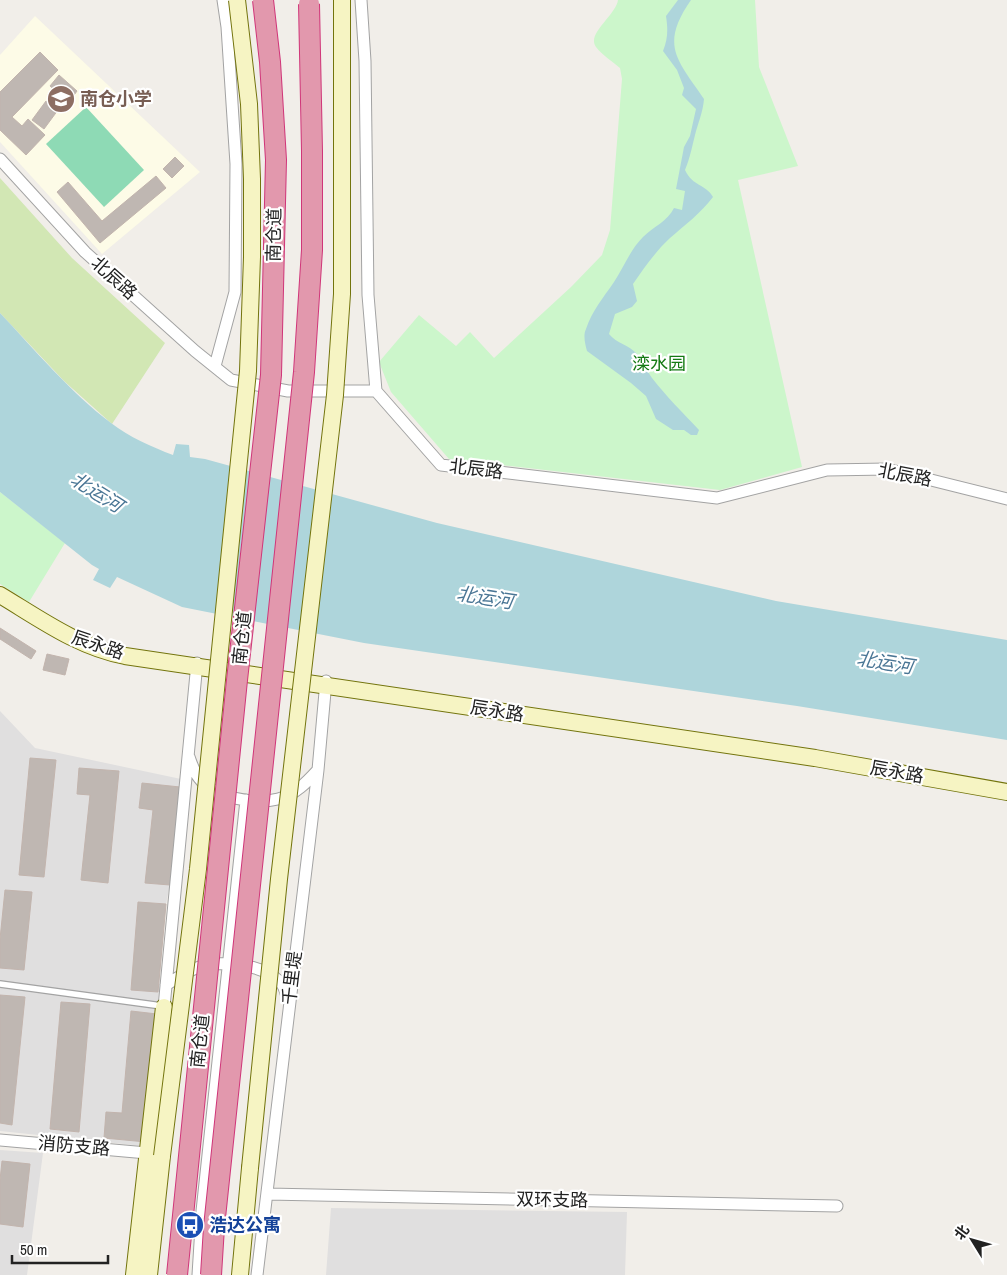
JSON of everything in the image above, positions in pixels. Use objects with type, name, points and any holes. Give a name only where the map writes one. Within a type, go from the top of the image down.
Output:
[{"type":"highway","name":"南仓道","points":[[178,1275],[237,680],[271,375],[276,160],[264,0]]},
{"type":"highway","name":"南仓道","points":[[211,1275],[215,1217],[304,372],[312,250],[309,4]]},
{"type":"street","points":[[215,366],[235,292],[236,164],[227,27],[223,0]]},
{"type":"street","points":[[134,1275],[155,1154],[198,869],[248,371],[252,257],[252,169],[249,104],[236,0]]},
{"type":"street","points":[[240,1275],[240,1257],[279,879],[335,395],[342,294],[342,0]]},
{"type":"street","points":[[361,0],[365,61],[368,295],[376,391]]},
{"type":"street","name":"北辰路","points":[[0,159],[85,252],[195,351],[231,380],[288,391],[376,391],[441,465],[716,498],[827,470],[887,468],[1007,499]]},
{"type":"street","name":"辰永路","points":[[0,590],[66,631],[101,646],[194,668]]},
{"type":"street","name":"辰永路","points":[[0,595],[62,633],[92,647],[125,656],[194,668],[326,683],[795,750],[1007,784]]},
{"type":"street","points":[[149,1275],[164,1007],[188,753],[194,668]]},
{"type":"street","name":"辰永路","points":[[326,683],[645,734],[815,758],[1007,792]]},
{"type":"street","name":"千里堤","points":[[257,1275],[318,770],[326,683]]},
{"type":"street","points":[[188,753],[193,769],[200,780],[222,794],[246,800],[278,800],[291,794],[306,783],[318,770]]},
{"type":"street","points":[[198,1275],[202,1211],[230,964],[246,800]]},
{"type":"street","points":[[166,985],[194,969],[230,964],[248,967],[269,974],[280,982],[289,1001]]},
{"type":"street","name":"消防支路","points":[[0,1140],[155,1154]]},
{"type":"street","name":"双环支路","points":[[268,1194],[837,1206]]},
{"type":"lane","points":[[0,984],[164,1007]]},
{"type":"shaded area","name":"南仓小学","points":[[35,16],[200,172],[102,254],[0,142],[0,55]]},
{"type":"shaded area","points":[[0,711],[35,748],[181,779],[170,885],[166,904],[143,1146],[0,1131]]},
{"type":"shaded area","points":[[0,1150],[43,1153],[27,1275],[0,1275]]},
{"type":"shaded area","points":[[331,1208],[627,1212],[625,1275],[326,1275]]},
{"type":"green space","name":"滦水园","points":[[618,0],[755,0],[759,67],[798,166],[738,180],[802,467],[720,490],[449,459],[391,392],[379,362],[419,315],[456,346],[470,332],[494,358],[571,287],[602,255],[610,230],[622,79],[620,68],[601,53],[594,42],[598,30],[616,6]]},
{"type":"green space","points":[[86,107],[144,170],[104,207],[46,144]]},
{"type":"green space","points":[[0,178],[72,258],[165,343],[112,424],[64,381],[0,313]]},
{"type":"green space","points":[[0,492],[65,543],[29,602],[0,584]]},
{"type":"water","points":[[678,0],[691,0],[681,16],[676,29],[674,41],[676,52],[686,74],[704,99],[702,113],[685,170],[692,180],[707,190],[713,197],[650,260],[633,284],[637,301],[632,307],[615,314],[609,334],[637,354],[657,385],[699,430],[697,435],[691,435],[684,430],[673,430],[656,419],[646,396],[587,351],[584,337],[588,322],[638,242],[668,217],[674,208],[682,210],[685,191],[676,189],[684,147],[690,136],[696,109],[682,95],[684,88],[677,70],[663,51],[667,34],[666,16]]},
{"type":"water","name":"北运河","points":[[0,313],[53,370],[96,411],[133,437],[173,455],[176,444],[189,445],[190,457],[205,459],[437,523],[776,601],[1007,640],[1007,740],[797,706],[364,643],[182,607],[117,577],[110,588],[93,580],[99,569],[0,492]]},
{"type":"building","points":[[40,52],[58,70],[12,117],[22,126],[28,119],[45,135],[26,155],[0,130],[0,92]]},
{"type":"building","points":[[59,75],[77,91],[69,102],[50,86]]},
{"type":"building","points":[[46,101],[58,110],[44,129],[32,120]]},
{"type":"building","points":[[175,157],[184,166],[172,178],[163,169]]},
{"type":"building","points":[[156,176],[166,188],[100,243],[57,192],[68,182],[102,221]]},
{"type":"building","points":[[0,628],[36,651],[31,659],[0,639]]},
{"type":"building","points":[[47,654],[69,659],[65,675],[43,670]]},
{"type":"building","points":[[30,758],[56,760],[44,877],[19,875]]},
{"type":"building","points":[[79,768],[119,771],[108,883],[81,880],[90,795],[77,794]]},
{"type":"building","points":[[142,783],[180,787],[170,885],[145,883],[153,810],[139,808]]},
{"type":"building","points":[[5,890],[32,892],[24,970],[0,968],[0,939]]},
{"type":"building","points":[[138,902],[166,904],[158,992],[131,990]]},
{"type":"building","points":[[0,995],[25,997],[12,1125],[0,1123]]},
{"type":"building","points":[[61,1002],[90,1004],[79,1132],[50,1129]]},
{"type":"building","points":[[131,1011],[157,1014],[146,1142],[104,1138],[106,1112],[122,1113]]},
{"type":"building","points":[[2,1161],[30,1164],[23,1227],[0,1224]]},
{"type":"place","name":"南仓小学","points":[[61,99]]},
{"type":"place","name":"浩达公寓","points":[[190,1225]]}]
